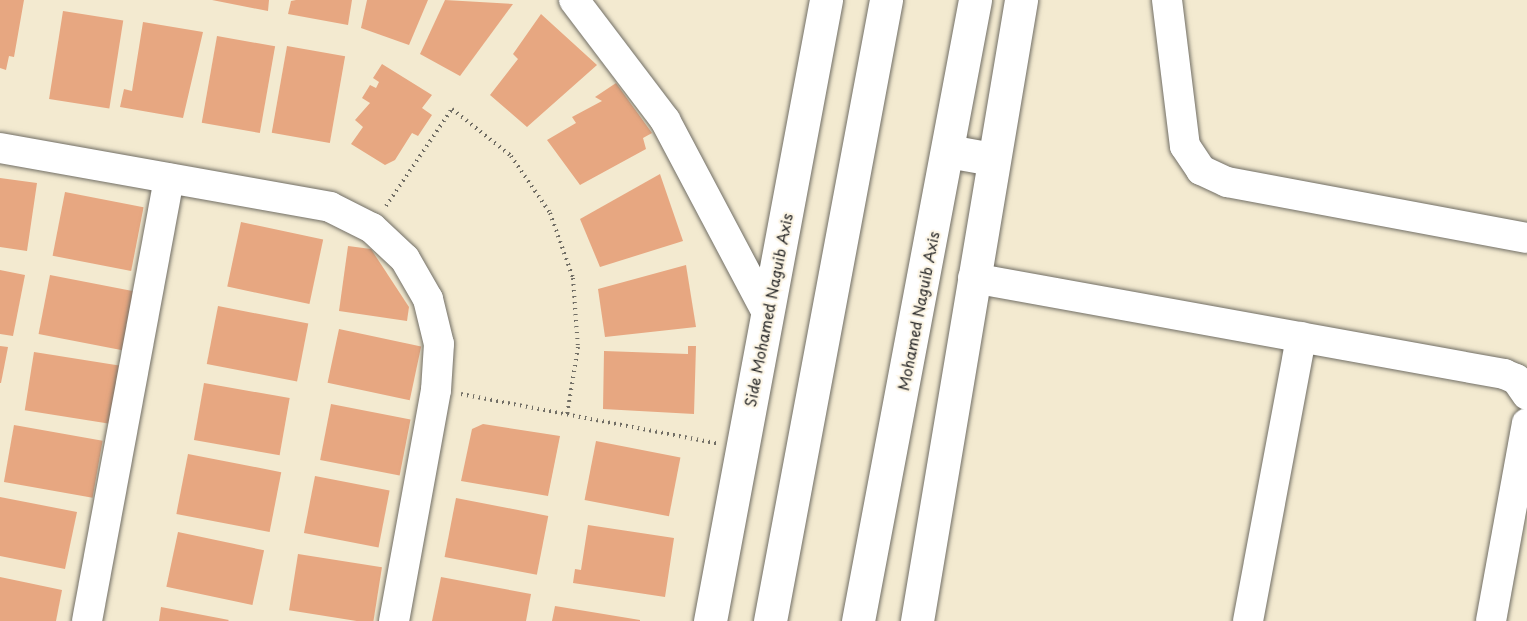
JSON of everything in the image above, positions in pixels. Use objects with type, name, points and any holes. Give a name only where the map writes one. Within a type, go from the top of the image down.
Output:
[{"type":"main road","name":"Side Mohamed Naguib Axis","points":[[710,621],[826,0]]},
{"type":"main road","points":[[770,621],[886,0]]},
{"type":"main road","name":"Mohamed Naguib Axis","points":[[858,621],[975,0]]},
{"type":"main road","points":[[917,621],[992,159],[1021,0]]},
{"type":"main road","points":[[948,151],[992,159]]},
{"type":"street","points":[[574,0],[665,120],[767,313]]},
{"type":"street","points":[[1167,0],[1185,146],[1201,170],[1227,182],[1527,238]]},
{"type":"street","points":[[0,148],[330,207],[372,228],[405,259],[428,299],[439,344],[436,390],[394,621]]},
{"type":"street","points":[[87,621],[169,179]]},
{"type":"street","points":[[973,278],[1504,374],[1516,380],[1527,395]]},
{"type":"street","points":[[1248,621],[1301,337]]},
{"type":"street","points":[[1491,621],[1527,423]]},
{"type":"path","points":[[372,228],[452,109],[511,156],[550,213],[573,278],[578,347],[567,415]]},
{"type":"path","points":[[436,390],[742,448]]},
{"type":"building","points":[[0,0],[24,0],[14,57],[9,56],[6,70],[0,68]]},
{"type":"building","points":[[212,0],[269,0],[268,11]]},
{"type":"building","points":[[352,0],[348,25],[288,14],[291,1]]},
{"type":"building","points":[[367,0],[428,0],[409,45],[361,28]]},
{"type":"building","points":[[445,0],[513,4],[460,76],[420,54]]},
{"type":"building","points":[[63,11],[123,21],[109,108],[49,99]]},
{"type":"building","points":[[541,14],[597,65],[527,127],[490,95],[518,59],[513,54]]},
{"type":"building","points":[[143,22],[203,32],[183,118],[120,107],[124,89],[132,91]]},
{"type":"building","points":[[217,36],[275,46],[260,133],[202,123]]},
{"type":"building","points":[[287,46],[345,56],[330,143],[272,133]]},
{"type":"building","points":[[382,64],[432,95],[422,108],[432,115],[418,136],[412,133],[395,160],[385,165],[351,144],[363,127],[355,120],[370,103],[362,98],[370,85],[376,88],[379,82],[373,78]]},
{"type":"building","points":[[616,83],[652,133],[643,138],[646,149],[580,185],[547,140],[576,123],[572,117],[602,101],[595,97]]},
{"type":"building","points":[[660,174],[683,241],[600,267],[580,219]]},
{"type":"building","points":[[0,178],[37,183],[27,251],[0,247]]},
{"type":"building","points":[[65,192],[144,207],[131,271],[53,256]]},
{"type":"building","points":[[241,222],[323,239],[309,304],[227,287]]},
{"type":"building","points":[[348,246],[371,249],[409,307],[407,321],[339,311]]},
{"type":"building","points":[[686,265],[696,327],[605,337],[598,289]]},
{"type":"building","points":[[0,270],[25,275],[13,336],[0,334]]},
{"type":"building","points":[[50,275],[136,292],[125,351],[39,334]]},
{"type":"building","points":[[218,306],[308,324],[297,381],[207,364]]},
{"type":"building","points":[[339,329],[421,346],[410,400],[328,383]]},
{"type":"building","points":[[0,346],[8,347],[1,383],[0,383]]},
{"type":"building","points":[[688,346],[696,346],[694,414],[603,409],[604,351],[688,354]]},
{"type":"building","points":[[34,352],[119,365],[110,424],[25,410]]},
{"type":"building","points":[[204,383],[290,398],[280,455],[194,440]]},
{"type":"building","points":[[331,404],[411,419],[400,475],[320,460]]},
{"type":"building","points":[[483,424],[560,436],[548,496],[461,481],[472,429]]},
{"type":"building","points":[[14,425],[103,441],[93,498],[4,482]]},
{"type":"building","points":[[596,441],[680,457],[669,516],[585,500]]},
{"type":"building","points":[[188,454],[281,472],[270,532],[176,514]]},
{"type":"building","points":[[315,476],[390,491],[379,547],[304,533]]},
{"type":"building","points":[[0,497],[77,512],[65,569],[0,556]]},
{"type":"building","points":[[456,498],[548,516],[537,575],[445,557]]},
{"type":"building","points":[[588,525],[674,538],[665,597],[573,583],[575,569],[581,570]]},
{"type":"building","points":[[178,532],[264,550],[252,605],[166,587]]},
{"type":"building","points":[[298,554],[382,567],[373,621],[357,621],[289,610]]},
{"type":"building","points":[[0,577],[62,590],[56,621],[0,621]]},
{"type":"building","points":[[441,577],[531,594],[526,621],[432,621]]},
{"type":"building","points":[[555,606],[640,620],[640,621],[552,621]]},
{"type":"building","points":[[161,607],[229,620],[159,621]]}]
